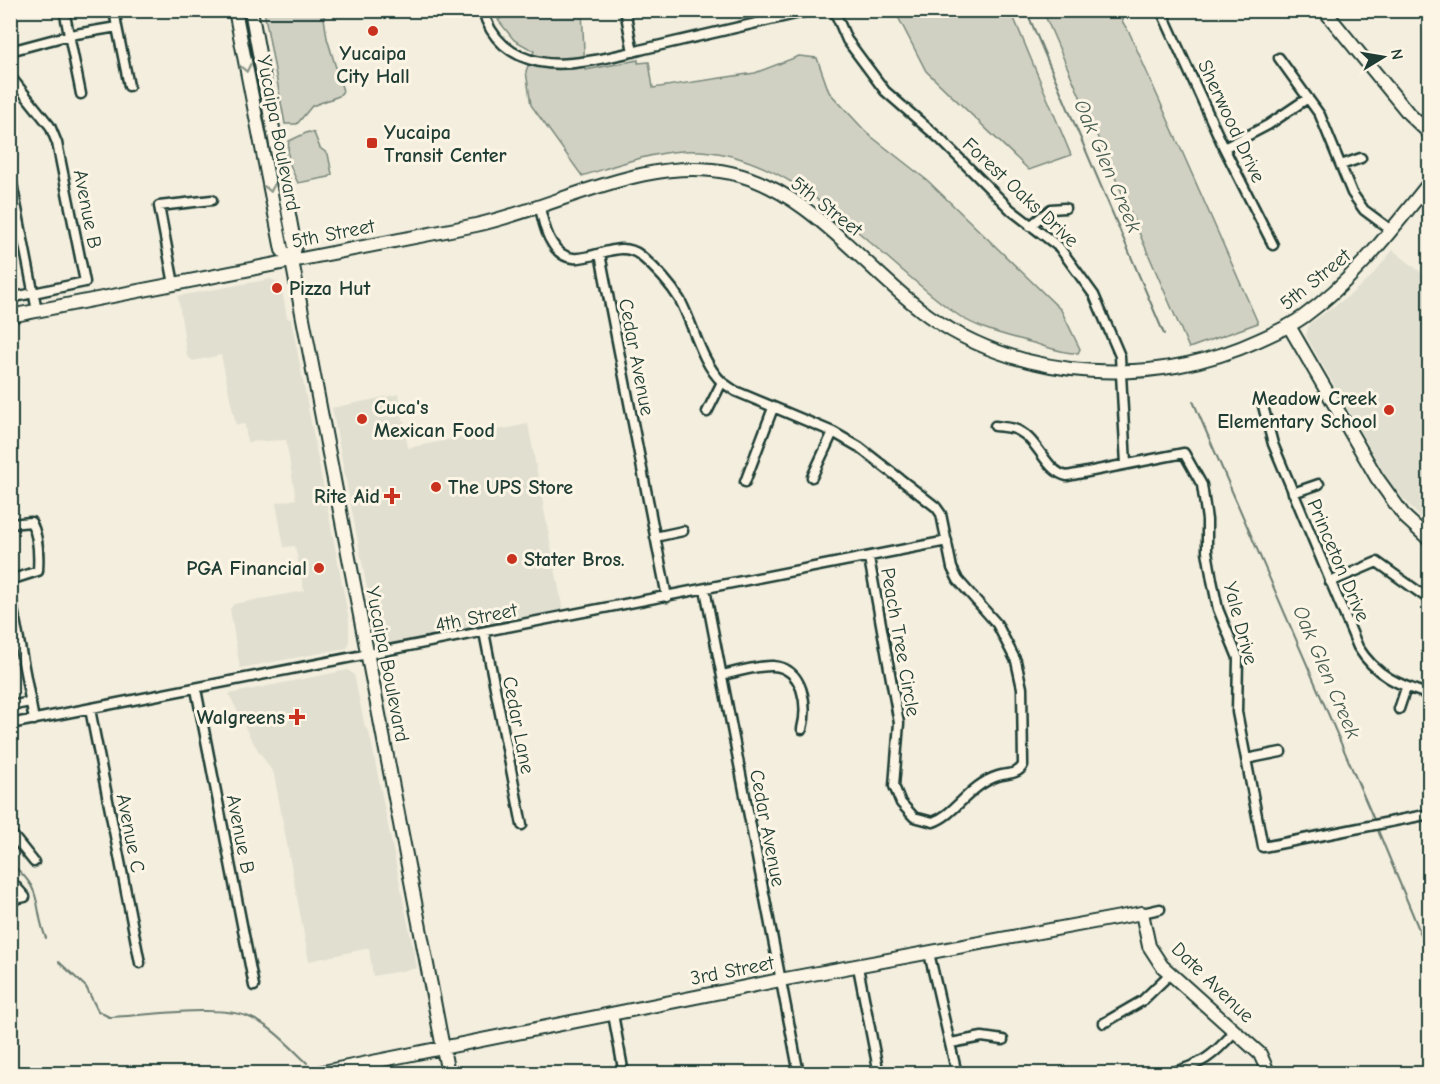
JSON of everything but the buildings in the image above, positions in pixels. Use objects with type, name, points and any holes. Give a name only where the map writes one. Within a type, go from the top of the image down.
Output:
[{"type":"main road","name":"Yucaipa Boulevard","points":[[235,10],[282,250],[292,261]]},
{"type":"main road","name":"Yucaipa Boulevard","points":[[251,10],[295,247],[292,261],[448,1074]]},
{"type":"main road","points":[[1324,10],[1409,114],[1430,134]]},
{"type":"main road","name":"5th Street","points":[[10,316],[477,225],[540,208],[621,180],[664,170],[693,168],[733,173],[772,188],[798,204],[929,316],[964,336],[998,351],[1028,360],[1061,367],[1122,372],[1153,369],[1209,358],[1248,345],[1289,326],[1339,289],[1364,265],[1430,182]]},
{"type":"main road","points":[[1289,326],[1377,478],[1405,517],[1430,540]]},
{"type":"main road","name":"3rd Street","points":[[313,1074],[780,980],[1142,913]]},
{"type":"main road","name":"Date Avenue","points":[[1142,913],[1149,946],[1170,974],[1260,1054],[1269,1074]]},
{"type":"street","points":[[64,10],[81,94]]},
{"type":"street","points":[[114,10],[129,86]]},
{"type":"street","points":[[483,10],[494,36],[508,49],[537,62],[571,62],[633,51],[813,10]]},
{"type":"street","points":[[625,10],[633,51]]},
{"type":"street","name":"Forest Oaks Drive","points":[[834,10],[847,40],[885,91],[940,139],[1030,226],[1059,247],[1094,295],[1117,345],[1122,372],[1126,464]]},
{"type":"street","name":"Sherwood Drive","points":[[1163,11],[1224,148],[1273,245]]},
{"type":"street","points":[[10,51],[117,27]]},
{"type":"street","points":[[1279,58],[1320,115],[1352,193],[1364,210],[1391,230]]},
{"type":"street","name":"Avenue B","points":[[10,76],[50,126],[57,143],[85,282],[34,293]]},
{"type":"street","points":[[1224,148],[1268,125],[1308,98]]},
{"type":"street","points":[[1341,165],[1361,158]]},
{"type":"street","points":[[10,173],[37,311]]},
{"type":"street","points":[[174,284],[159,206],[212,200]]},
{"type":"street","points":[[540,208],[548,237],[558,251],[576,259],[628,248],[640,256],[674,292],[712,370],[722,382],[735,391],[833,432],[859,447],[936,507],[941,514],[947,541]]},
{"type":"street","points":[[1030,226],[1051,209],[1065,208]]},
{"type":"street","name":"Cedar Avenue","points":[[600,254],[667,597]]},
{"type":"street","points":[[10,298],[34,293]]},
{"type":"street","points":[[707,412],[722,382]]},
{"type":"street","name":"Princeton Drive","points":[[1263,402],[1266,426],[1358,647],[1368,663],[1382,676],[1406,688],[1430,695]]},
{"type":"street","points":[[745,482],[773,408]]},
{"type":"street","name":"Yale Drive","points":[[995,426],[1018,430],[1034,442],[1059,474],[1067,476],[1184,453],[1202,485],[1207,520],[1206,551],[1218,609],[1238,658],[1237,712],[1263,847],[1430,814]]},
{"type":"street","points":[[812,477],[833,432]]},
{"type":"street","points":[[1293,493],[1318,484]]},
{"type":"street","points":[[10,524],[31,522],[35,529],[39,571],[10,580]]},
{"type":"street","points":[[655,537],[683,531]]},
{"type":"street","name":"4th Street","points":[[10,724],[947,541]]},
{"type":"street","name":"Peach Tree Circle","points":[[868,558],[899,723],[894,786],[901,803],[914,818],[933,822],[947,814],[979,785],[1021,770],[1024,760],[1022,688],[1016,661],[997,624],[958,580],[952,568],[947,541]]},
{"type":"street","points":[[1330,582],[1377,562],[1430,600]]},
{"type":"street","name":"Cedar Avenue","points":[[705,590],[798,1074]]},
{"type":"street","points":[[10,593],[34,720]]},
{"type":"street","name":"Cedar Lane","points":[[484,632],[522,825]]},
{"type":"street","points":[[722,675],[772,666],[790,672],[798,682],[804,699],[805,716],[802,729]]},
{"type":"street","points":[[1399,710],[1406,688]]},
{"type":"street","name":"Avenue B","points":[[196,689],[254,986]]},
{"type":"street","points":[[10,706],[30,702]]},
{"type":"street","name":"Avenue C","points":[[90,709],[140,963]]},
{"type":"street","points":[[1246,759],[1281,752]]},
{"type":"street","points":[[10,832],[34,862]]},
{"type":"street","points":[[10,880],[25,897],[10,900]]},
{"type":"street","name":"3rd Street","points":[[1142,913],[1160,909]]},
{"type":"street","points":[[929,953],[957,1074]]},
{"type":"street","points":[[858,967],[879,1074]]},
{"type":"street","points":[[1104,1023],[1142,1001],[1170,974]]},
{"type":"street","points":[[613,1014],[624,1074]]},
{"type":"street","points":[[1169,1073],[1197,1066],[1206,1060],[1234,1031]]},
{"type":"street","points":[[951,1043],[982,1037],[1003,1040]]},
{"type":"shaded area","points":[[264,11],[323,11],[327,38],[343,91],[339,96],[312,106],[297,124],[285,124]]},
{"type":"shaded area","points":[[513,11],[582,11],[585,70],[638,60],[638,63],[649,62],[653,88],[755,73],[799,56],[817,58],[829,92],[868,134],[928,181],[1061,310],[1080,349],[1078,353],[1060,351],[1002,334],[966,320],[927,291],[831,209],[796,185],[761,166],[723,154],[683,151],[645,157],[582,176],[531,105],[526,71],[534,51],[514,40],[498,20]]},
{"type":"shaded area","points":[[895,11],[1011,11],[1071,155],[1029,170],[926,71]]},
{"type":"shaded area","points":[[1043,11],[1116,11],[1130,34],[1258,323],[1189,348]]},
{"type":"shaded area","points":[[308,132],[314,133],[320,148],[328,154],[332,174],[329,177],[298,183],[289,162],[289,141]]},
{"type":"shaded area","name":"Meadow Creek Elementary School","points":[[1393,250],[1429,279],[1429,527],[1391,485],[1306,336],[1309,324],[1371,277]]},
{"type":"shaded area","points":[[271,279],[281,285],[287,318],[291,319],[349,620],[349,645],[347,648],[240,668],[230,609],[234,604],[304,591],[295,546],[284,547],[276,503],[296,499],[286,440],[247,442],[245,424],[236,425],[221,355],[193,361],[187,356],[178,296]]},
{"type":"shaded area","points":[[399,394],[408,448],[528,424],[563,611],[386,645],[377,639],[332,408]]},
{"type":"shaded area","points":[[348,670],[354,675],[365,727],[369,732],[417,968],[373,976],[369,948],[309,961],[274,774],[251,739],[229,694]]},
{"type":"waterway","name":"Oak Glen Creek","points":[[1026,10],[1164,334]]},
{"type":"waterway","name":"Oak Glen Creek","points":[[1193,401],[1375,822]]},
{"type":"waterway","name":"Oak Glen Creek","points":[[1377,828],[1430,956]]},
{"type":"waterway","points":[[10,862],[32,888],[46,938]]},
{"type":"waterway","points":[[59,962],[86,987],[98,1011],[109,1017],[201,1011],[236,1013],[265,1026],[307,1063]]},
{"type":"place","name":"Yucaipa City Hall","points":[[373,31]]},
{"type":"place","name":"Yucaipa Transit Center","points":[[372,143]]},
{"type":"place","name":"Pizza Hut","points":[[277,288]]},
{"type":"place","name":"Meadow Creek Elementary School","points":[[1389,410]]},
{"type":"place","name":"Cuca's Mexican Food","points":[[362,419]]},
{"type":"place","name":"The UPS Store","points":[[436,487]]},
{"type":"place","name":"Rite Aid","points":[[392,496]]},
{"type":"place","name":"Stater Bros.","points":[[512,559]]},
{"type":"place","name":"PGA Financial","points":[[319,568]]},
{"type":"place","name":"Walgreens","points":[[297,717]]}]
